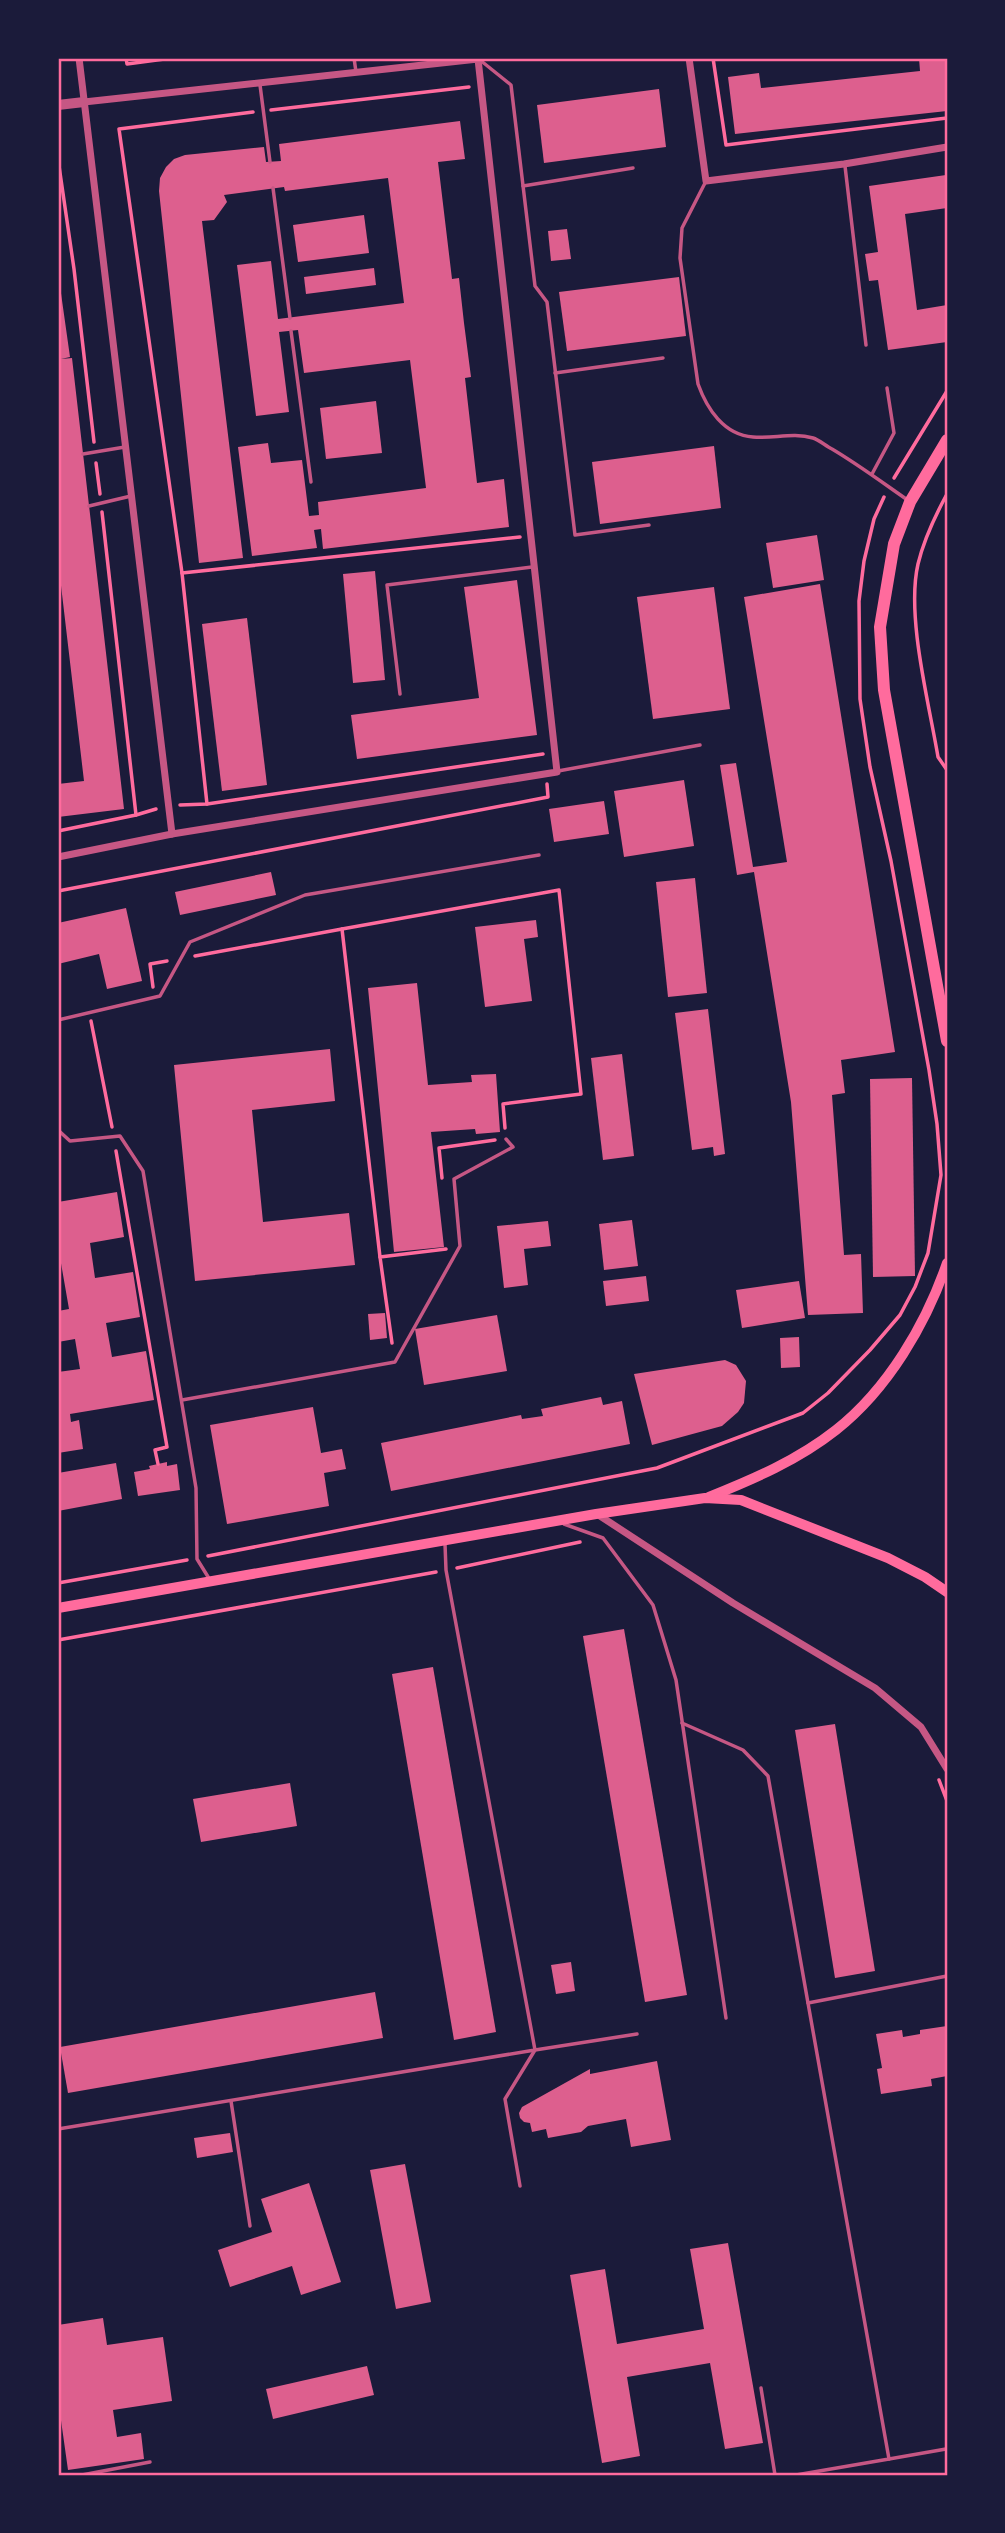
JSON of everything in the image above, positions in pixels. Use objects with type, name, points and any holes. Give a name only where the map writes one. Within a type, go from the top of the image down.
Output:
[{"type":"main road","points":[[947,440],[910,502],[894,544],[880,627],[884,690],[947,1041]]},
{"type":"main road","points":[[705,1499],[767,1473],[838,1429],[877,1389],[911,1342],[947,1263]]},
{"type":"main road","points":[[58,1608],[596,1514],[705,1499],[741,1500],[888,1558],[947,1592]]},
{"type":"street","points":[[79,58],[172,835]]},
{"type":"street","points":[[58,105],[478,58],[557,772],[172,835],[58,857]]},
{"type":"street","points":[[689,58],[706,181],[947,148]]},
{"type":"street","points":[[596,1514],[755,1616],[875,1688],[921,1727],[947,1769]]},
{"type":"lane","points":[[354,58],[356,72]]},
{"type":"lane","points":[[478,58],[510,85],[535,286],[547,302],[575,535],[649,525]]},
{"type":"lane","points":[[259,82],[270,162]]},
{"type":"lane","points":[[844,164],[866,345]]},
{"type":"lane","points":[[523,187],[633,168]]},
{"type":"lane","points":[[706,181],[682,228],[680,258],[698,384],[704,401],[731,431],[752,437],[792,435],[813,438],[872,474],[910,502]]},
{"type":"lane","points":[[273,188],[290,318]]},
{"type":"lane","points":[[292,331],[311,482]]},
{"type":"lane","points":[[555,373],[663,358]]},
{"type":"lane","points":[[872,474],[894,433],[887,388]]},
{"type":"lane","points":[[83,454],[125,447]]},
{"type":"lane","points":[[89,506],[131,496]]},
{"type":"lane","points":[[400,694],[387,585],[534,566]]},
{"type":"lane","points":[[557,772],[700,745]]},
{"type":"lane","points":[[58,1020],[160,996],[190,942],[305,895],[539,855]]},
{"type":"lane","points":[[58,1130],[70,1141],[120,1136],[144,1171],[197,1488],[197,1559],[211,1581]]},
{"type":"lane","points":[[182,1400],[395,1362],[460,1246],[454,1179],[513,1147],[506,1139]]},
{"type":"lane","points":[[555,1521],[603,1538],[653,1605],[676,1680],[726,2018]]},
{"type":"lane","points":[[445,1540],[446,1570],[535,2050],[505,2099],[520,2186]]},
{"type":"lane","points":[[682,1723],[743,1750],[768,1776],[890,2459]]},
{"type":"lane","points":[[808,2003],[947,1976]]},
{"type":"lane","points":[[58,2129],[637,2034]]},
{"type":"lane","points":[[231,2101],[250,2226]]},
{"type":"lane","points":[[761,2388],[775,2475]]},
{"type":"lane","points":[[796,2475],[946,2449]]},
{"type":"lane","points":[[82,2475],[150,2462]]},
{"type":"path","points":[[126,58],[127,64],[172,58]]},
{"type":"path","points":[[713,58],[726,145],[947,118]]},
{"type":"path","points":[[58,891],[548,797],[544,754],[207,804],[182,573],[119,129],[469,87]]},
{"type":"path","points":[[58,159],[74,269],[136,815],[58,831]]},
{"type":"path","points":[[58,1583],[197,1559],[657,1468],[803,1413],[828,1393],[900,1315],[915,1287],[928,1253],[941,1175],[929,1070],[891,862],[870,766],[860,699],[859,601],[864,561],[874,519],[888,487],[947,391]]},
{"type":"path","points":[[947,494],[931,524],[918,564],[914,592],[917,632],[938,757],[947,770]]},
{"type":"path","points":[[182,573],[520,537],[523,568]]},
{"type":"path","points":[[153,987],[150,964],[559,890],[581,1094],[503,1104],[506,1139],[439,1148],[443,1185]]},
{"type":"path","points":[[342,929],[380,1257],[395,1362]]},
{"type":"path","points":[[90,1012],[167,1447],[155,1450],[158,1464]]},
{"type":"path","points":[[380,1257],[449,1248]]},
{"type":"path","points":[[58,1640],[446,1570],[603,1538]]},
{"type":"building","points":[[919,58],[947,58],[947,111],[735,134],[728,77],[759,73],[761,88],[920,71]]},
{"type":"building","points":[[659,89],[666,147],[544,163],[537,105]]},
{"type":"building","points":[[460,121],[465,159],[438,162],[452,279],[459,278],[471,377],[465,378],[477,483],[504,479],[509,527],[323,549],[321,529],[314,530],[317,548],[252,556],[238,447],[268,443],[271,463],[302,460],[309,516],[319,515],[318,502],[426,488],[410,360],[304,373],[298,330],[279,332],[289,412],[256,416],[237,265],[271,261],[278,319],[404,303],[388,178],[285,191],[284,187],[224,195],[227,202],[214,220],[202,221],[243,558],[199,563],[159,191],[160,178],[166,167],[174,159],[185,155],[264,147],[266,162],[281,161],[279,144]]},
{"type":"building","points":[[946,175],[947,208],[905,214],[917,310],[947,305],[947,342],[888,350],[878,280],[869,281],[865,254],[878,252],[869,186]]},
{"type":"building","points":[[364,215],[369,253],[298,262],[293,225]]},
{"type":"building","points":[[567,229],[571,259],[551,261],[548,231]]},
{"type":"building","points":[[374,268],[376,285],[306,294],[304,277]]},
{"type":"building","points":[[58,272],[70,357],[61,359],[72,358],[124,809],[58,817],[58,784],[84,781],[58,560]]},
{"type":"building","points":[[679,277],[686,336],[567,351],[559,292]]},
{"type":"building","points":[[376,401],[382,453],[326,459],[320,408]]},
{"type":"building","points":[[714,446],[721,508],[600,524],[592,462]]},
{"type":"building","points":[[817,535],[824,580],[773,588],[766,543]]},
{"type":"building","points":[[375,571],[385,680],[353,683],[343,574]]},
{"type":"building","points":[[517,580],[537,735],[357,759],[351,715],[479,698],[464,587]]},
{"type":"building","points":[[820,584],[895,1052],[841,1060],[845,1093],[832,1095],[844,1255],[861,1254],[863,1313],[808,1315],[791,1102],[754,872],[737,875],[720,765],[736,763],[753,867],[787,862],[744,597]]},
{"type":"building","points":[[714,587],[730,709],[653,719],[637,597]]},
{"type":"building","points":[[247,618],[267,785],[222,791],[202,624]]},
{"type":"building","points":[[684,780],[694,846],[624,857],[614,791]]},
{"type":"building","points":[[604,801],[609,834],[554,842],[549,809]]},
{"type":"building","points":[[271,872],[276,895],[180,915],[175,892]]},
{"type":"building","points":[[695,878],[707,993],[668,997],[656,882]]},
{"type":"building","points":[[126,908],[142,981],[107,989],[99,954],[58,964],[58,923]]},
{"type":"building","points":[[536,920],[538,937],[524,939],[532,1001],[485,1007],[475,927]]},
{"type":"building","points":[[417,983],[428,1085],[472,1082],[471,1075],[496,1074],[500,1132],[476,1134],[475,1129],[431,1132],[444,1247],[394,1252],[368,988]]},
{"type":"building","points":[[708,1009],[725,1154],[714,1156],[713,1147],[692,1150],[675,1013]]},
{"type":"building","points":[[330,1049],[335,1101],[252,1110],[263,1222],[349,1213],[355,1265],[195,1281],[174,1065]]},
{"type":"building","points":[[622,1054],[634,1156],[603,1160],[591,1058]]},
{"type":"building","points":[[912,1078],[915,1276],[873,1277],[870,1079]]},
{"type":"building","points":[[117,1192],[124,1237],[90,1243],[95,1278],[133,1272],[140,1317],[106,1323],[112,1357],[146,1351],[154,1400],[70,1414],[71,1422],[79,1420],[83,1449],[58,1453],[58,1372],[80,1369],[75,1339],[58,1342],[58,1311],[69,1309],[58,1246],[58,1202]]},
{"type":"building","points":[[632,1220],[638,1266],[604,1270],[599,1224]]},
{"type":"building","points":[[548,1221],[551,1246],[524,1249],[528,1285],[504,1288],[497,1226]]},
{"type":"building","points":[[646,1276],[649,1301],[606,1306],[603,1281]]},
{"type":"building","points":[[799,1281],[805,1318],[742,1328],[736,1290]]},
{"type":"building","points":[[385,1313],[387,1338],[370,1340],[368,1314]]},
{"type":"building","points":[[497,1315],[507,1371],[424,1385],[415,1329]]},
{"type":"building","points":[[799,1337],[800,1367],[781,1368],[780,1338]]},
{"type":"building","points":[[725,1360],[736,1365],[746,1381],[744,1403],[738,1412],[722,1426],[652,1445],[634,1374]]},
{"type":"building","points":[[601,1397],[603,1405],[622,1401],[630,1444],[391,1491],[381,1443],[521,1415],[522,1419],[543,1416],[541,1409]]},
{"type":"building","points":[[313,1407],[321,1453],[342,1449],[346,1469],[324,1473],[329,1506],[227,1524],[210,1425]]},
{"type":"building","points":[[167,1462],[167,1466],[177,1464],[180,1490],[138,1496],[134,1472]]},
{"type":"building","points":[[116,1463],[122,1499],[58,1511],[58,1473]]},
{"type":"building","points":[[624,1629],[687,1995],[645,2002],[583,1636]]},
{"type":"building","points":[[433,1667],[496,2032],[454,2040],[392,1674]]},
{"type":"building","points":[[835,1724],[875,1971],[835,1978],[795,1730]]},
{"type":"building","points":[[290,1783],[297,1826],[201,1842],[193,1799]]},
{"type":"building","points":[[571,1962],[575,1991],[556,1994],[551,1965]]},
{"type":"building","points":[[375,1992],[383,2038],[68,2093],[60,2047]]},
{"type":"building","points":[[947,2026],[947,2076],[931,2079],[932,2086],[881,2094],[877,2069],[882,2068],[876,2034],[902,2030],[903,2037],[920,2034],[920,2030]]},
{"type":"building","points":[[657,2061],[671,2140],[631,2147],[626,2119],[588,2126],[581,2132],[548,2138],[546,2129],[532,2132],[530,2123],[520,2118],[522,2107],[590,2069],[590,2074]]},
{"type":"building","points":[[230,2133],[233,2152],[197,2158],[194,2138]]},
{"type":"building","points":[[405,2164],[431,2302],[396,2309],[370,2170]]},
{"type":"building","points":[[309,2183],[341,2282],[301,2295],[292,2266],[230,2287],[218,2250],[272,2232],[261,2199]]},
{"type":"building","points":[[728,2243],[763,2443],[725,2449],[710,2363],[627,2377],[640,2456],[602,2463],[570,2275],[605,2269],[617,2344],[704,2329],[690,2249]]},
{"type":"building","points":[[103,2318],[107,2345],[163,2337],[172,2401],[113,2410],[117,2437],[141,2433],[144,2459],[68,2470],[58,2399],[58,2325]]},
{"type":"building","points":[[367,2366],[374,2395],[273,2419],[266,2389]]}]
